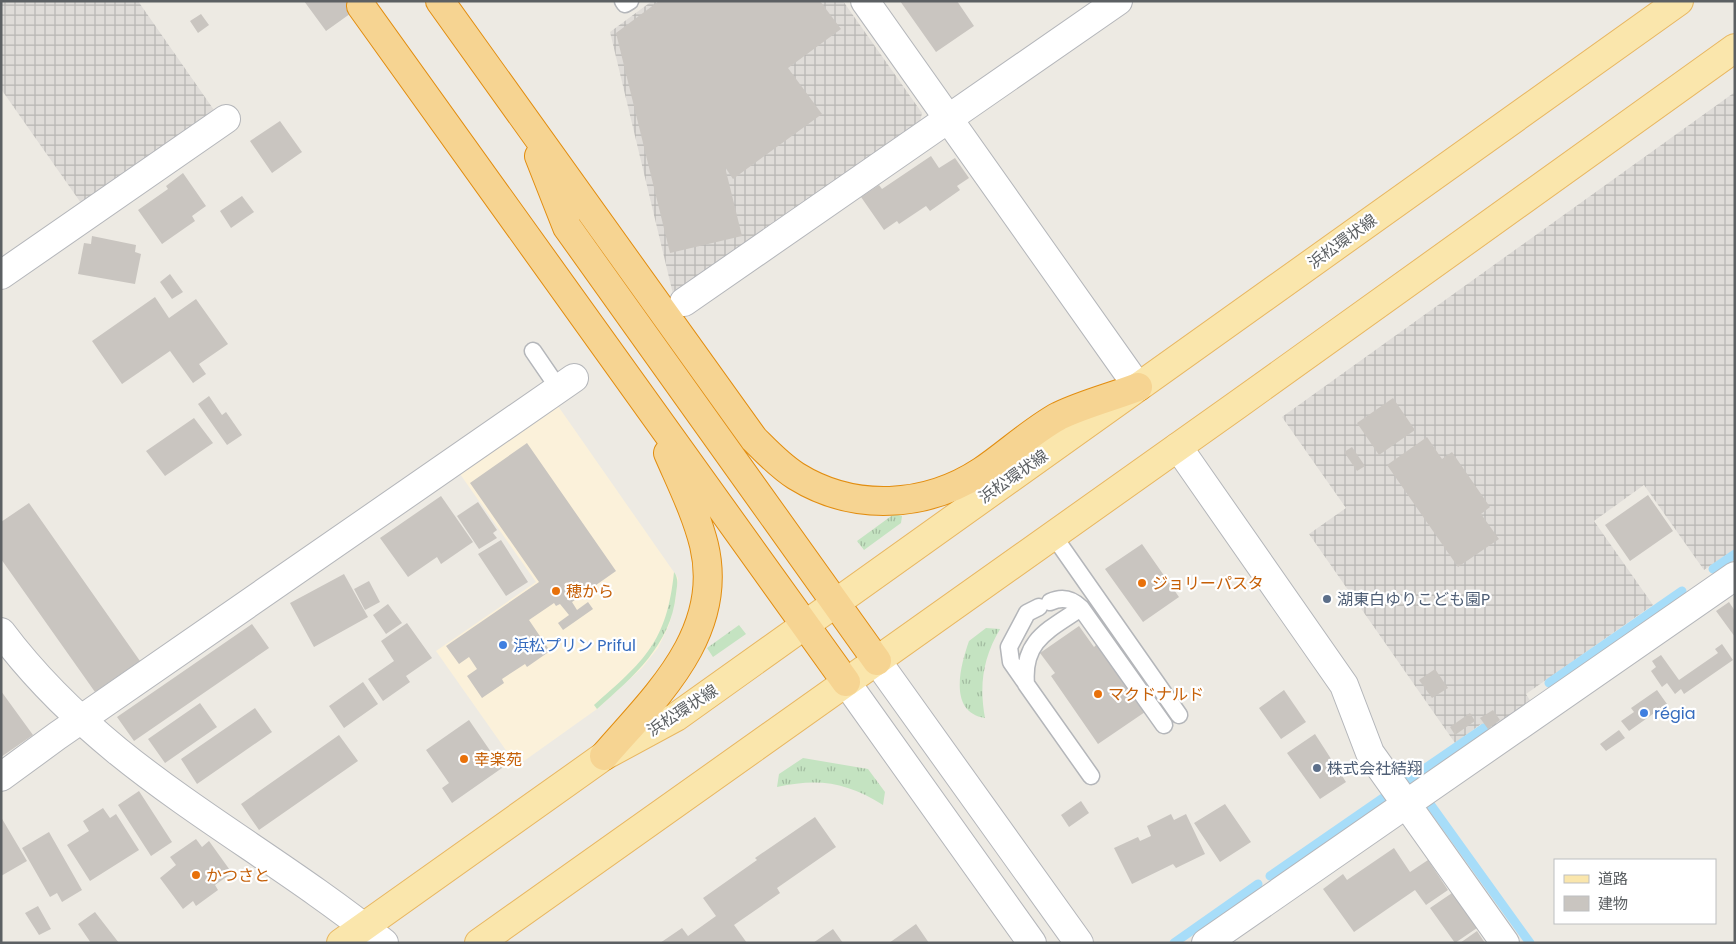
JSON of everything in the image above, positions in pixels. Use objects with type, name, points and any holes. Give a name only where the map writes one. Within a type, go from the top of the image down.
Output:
[{"type":"highway","points":[[440,1],[754,439],[773,459],[796,476],[820,489],[847,497],[875,501],[903,501],[930,496],[957,486],[981,472],[1058,417],[1138,388]]},
{"type":"highway","points":[[361,6],[846,682]]},
{"type":"highway","points":[[525,120],[567,228],[877,660]]},
{"type":"highway","points":[[604,756],[682,663],[696,636],[704,607],[707,577],[704,547],[696,518],[647,404]]},
{"type":"main road","name":"浜松環状線","points":[[341,943],[374,935],[604,756],[676,717],[1679,1]]},
{"type":"main road","points":[[479,943],[1178,447],[1735,48]]},
{"type":"street","points":[[865,1],[1138,388]]},
{"type":"street","points":[[684,302],[1118,1]]},
{"type":"street","points":[[1,275],[226,119]]},
{"type":"street","points":[[1,777],[567,384]]},
{"type":"street","points":[[1178,447],[1344,685],[1370,753],[1505,943]]},
{"type":"street","points":[[1206,943],[1735,576]]},
{"type":"street","points":[[1,632],[40,680],[80,721],[132,765],[374,935]]},
{"type":"street","points":[[877,660],[1079,943]]},
{"type":"street","points":[[846,682],[1032,943]]},
{"type":"lane","points":[[623,1],[626,4],[630,1]]},
{"type":"lane","points":[[533,351],[567,384]]},
{"type":"lane","points":[[1053,535],[1179,715]]},
{"type":"lane","points":[[1091,776],[1011,662],[1009,647],[1027,613],[1045,604],[1066,598],[1074,602],[1081,608],[1164,725]]},
{"type":"lane","points":[[1026,684],[1025,667],[1029,652],[1038,638],[1081,608]]},
{"type":"shaded area","points":[[1,1],[138,1],[214,110],[81,203],[1,89]]},
{"type":"shaded area","points":[[652,1],[843,1],[922,113],[920,122],[673,294],[610,32]]},
{"type":"shaded area","points":[[1735,92],[1735,549],[1704,570],[1644,485],[1594,521],[1653,605],[1526,694],[1531,702],[1487,732],[1481,724],[1455,743],[1309,534],[1346,508],[1282,417]]},
{"type":"shaded area","points":[[558,406],[678,578],[675,602],[669,625],[658,648],[642,668],[597,709],[517,766],[436,651],[536,582],[460,474]]},
{"type":"green space","points":[[894,514],[902,516],[901,523],[864,550],[857,541]]},
{"type":"green space","points":[[674,572],[677,577],[676,594],[673,612],[667,629],[648,659],[624,685],[597,709],[594,705],[627,676],[650,648],[659,633],[671,596]]},
{"type":"green space","points":[[739,625],[746,634],[713,657],[707,648]]},
{"type":"green space","points":[[986,628],[1000,629],[990,650],[984,672],[982,694],[985,718],[973,714],[966,707],[961,698],[960,675],[969,641]]},
{"type":"green space","points":[[803,758],[868,769],[885,792],[883,805],[857,791],[832,784],[806,783],[777,787],[779,774]]},
{"type":"building","points":[[304,1],[368,1],[326,31]]},
{"type":"building","points":[[659,1],[820,1],[841,29],[788,68],[822,114],[733,179],[725,167],[742,236],[670,253],[616,33]]},
{"type":"building","points":[[900,1],[957,1],[974,26],[936,52]]},
{"type":"building","points":[[201,14],[209,25],[198,33],[190,21]]},
{"type":"building","points":[[280,121],[302,152],[272,173],[250,141]]},
{"type":"building","points":[[931,156],[939,168],[955,158],[969,178],[957,186],[960,190],[930,211],[926,206],[899,224],[897,221],[884,230],[861,197],[879,185],[882,189]]},
{"type":"building","points":[[183,173],[206,206],[192,216],[195,221],[162,244],[138,210],[168,189],[166,186]]},
{"type":"building","points":[[242,196],[254,212],[231,228],[220,211]]},
{"type":"building","points":[[92,236],[136,245],[135,252],[141,254],[135,284],[78,274],[84,243],[91,244]]},
{"type":"building","points":[[170,274],[183,292],[172,299],[160,282]]},
{"type":"building","points":[[155,297],[169,318],[196,299],[228,344],[199,364],[206,374],[193,383],[170,351],[122,384],[92,341]]},
{"type":"building","points":[[209,396],[222,415],[226,412],[242,435],[227,445],[198,404]]},
{"type":"building","points":[[1393,398],[1415,430],[1379,455],[1357,423]]},
{"type":"building","points":[[194,418],[213,443],[165,476],[146,451]]},
{"type":"building","points":[[1427,437],[1442,459],[1452,452],[1490,507],[1481,514],[1499,539],[1458,567],[1387,465]]},
{"type":"building","points":[[527,443],[616,571],[572,602],[577,610],[588,602],[593,609],[563,630],[558,623],[569,615],[560,604],[556,606],[554,603],[529,620],[550,651],[527,667],[525,664],[502,679],[504,683],[482,698],[467,676],[477,669],[469,657],[459,664],[446,646],[539,582],[470,483]]},
{"type":"building","points":[[1352,447],[1365,466],[1357,471],[1344,452]]},
{"type":"building","points":[[1648,495],[1673,531],[1630,561],[1605,525]]},
{"type":"building","points":[[441,496],[473,542],[441,564],[437,557],[408,577],[380,538]]},
{"type":"building","points":[[478,502],[497,530],[493,533],[497,538],[479,549],[457,516]]},
{"type":"building","points":[[29,503],[140,661],[95,692],[1,559],[1,522]]},
{"type":"building","points":[[501,540],[528,582],[506,596],[478,554]]},
{"type":"building","points":[[1142,544],[1179,597],[1143,622],[1105,569]]},
{"type":"building","points":[[344,574],[368,617],[314,647],[290,603]]},
{"type":"building","points":[[369,581],[380,602],[365,610],[354,589]]},
{"type":"building","points":[[1729,602],[1735,611],[1735,637],[1716,611]]},
{"type":"building","points":[[388,604],[402,623],[386,634],[373,615]]},
{"type":"building","points":[[407,623],[432,658],[406,676],[410,682],[383,701],[368,679],[394,661],[381,641]]},
{"type":"building","points":[[252,624],[269,648],[134,741],[117,717]]},
{"type":"building","name":"マクドナルド","points":[[1079,626],[1094,647],[1097,644],[1145,712],[1098,744],[1051,676],[1055,673],[1040,653]]},
{"type":"building","points":[[1722,644],[1733,660],[1684,694],[1681,689],[1675,694],[1667,683],[1662,687],[1651,671],[1656,667],[1652,661],[1661,655],[1679,680],[1718,653],[1715,649]]},
{"type":"building","points":[[1435,669],[1448,688],[1432,698],[1419,680]]},
{"type":"building","points":[[363,682],[378,704],[344,728],[329,706]]},
{"type":"building","points":[[1284,690],[1306,722],[1281,739],[1259,708]]},
{"type":"building","points":[[1657,690],[1667,704],[1629,731],[1621,721],[1634,712],[1631,708]]},
{"type":"building","points":[[1,691],[33,735],[1,757]]},
{"type":"building","points":[[200,703],[217,727],[165,763],[148,739]]},
{"type":"building","points":[[255,708],[272,732],[197,784],[181,759]]},
{"type":"building","points":[[1493,710],[1500,720],[1488,729],[1480,718]]},
{"type":"building","points":[[1470,713],[1475,721],[1455,735],[1450,727]]},
{"type":"building","name":"幸楽苑","points":[[469,720],[502,768],[452,803],[442,788],[449,783],[426,750]]},
{"type":"building","points":[[1619,730],[1625,738],[1606,751],[1600,744]]},
{"type":"building","points":[[1315,734],[1346,782],[1320,799],[1287,753]]},
{"type":"building","points":[[339,735],[358,761],[259,830],[241,804]]},
{"type":"building","points":[[139,791],[172,842],[151,856],[118,805]]},
{"type":"building","points":[[1081,801],[1089,813],[1069,827],[1061,815]]},
{"type":"building","points":[[1225,804],[1251,842],[1220,862],[1194,823]]},
{"type":"building","points":[[103,808],[110,818],[116,814],[139,850],[90,881],[67,845],[89,831],[83,821]]},
{"type":"building","points":[[1171,814],[1174,820],[1186,814],[1205,854],[1176,868],[1173,864],[1132,884],[1114,848],[1138,837],[1140,841],[1151,836],[1147,826]]},
{"type":"building","points":[[1,817],[27,861],[1,876]]},
{"type":"building","points":[[815,817],[836,847],[777,888],[780,893],[734,925],[747,943],[660,943],[682,928],[688,936],[716,916],[703,898],[757,860],[755,858]]},
{"type":"building","points":[[49,832],[82,890],[62,902],[57,893],[50,897],[22,848]]},
{"type":"building","name":"かつさと","points":[[196,839],[202,847],[209,841],[232,873],[215,885],[218,890],[196,906],[193,901],[183,909],[160,878],[176,865],[170,857]]},
{"type":"building","points":[[1394,848],[1410,872],[1428,860],[1448,890],[1426,905],[1415,890],[1354,932],[1323,889],[1343,874],[1347,880]]},
{"type":"building","points":[[1452,893],[1477,928],[1455,943],[1430,908]]},
{"type":"building","points":[[38,906],[51,929],[39,935],[25,913]]},
{"type":"building","points":[[95,912],[119,943],[91,943],[78,924]]},
{"type":"building","points":[[916,924],[929,943],[889,943]]},
{"type":"building","points":[[833,929],[843,943],[813,943]]},
{"type":"building","points":[[1477,931],[1485,943],[1460,943]]},
{"type":"waterway","points":[[1713,569],[1735,554]]},
{"type":"waterway","points":[[1549,683],[1682,591]]},
{"type":"waterway","points":[[1408,780],[1484,728]]},
{"type":"waterway","points":[[1270,876],[1383,798]]},
{"type":"waterway","points":[[1430,804],[1530,943]]},
{"type":"waterway","points":[[1174,943],[1258,884]]},
{"type":"place","name":"ジョリーパスタ","points":[[1142,583]]},
{"type":"place","name":"穂から","points":[[556,591]]},
{"type":"place","name":"湖東白ゆりこども園P","points":[[1327,599]]},
{"type":"place","name":"浜松プリン Priful","points":[[503,645]]},
{"type":"place","name":"マクドナルド","points":[[1098,694]]},
{"type":"place","name":"régia","points":[[1644,713]]},
{"type":"place","name":"幸楽苑","points":[[464,759]]},
{"type":"place","name":"株式会社結翔","points":[[1317,768]]},
{"type":"place","name":"かつさと","points":[[196,875]]}]
